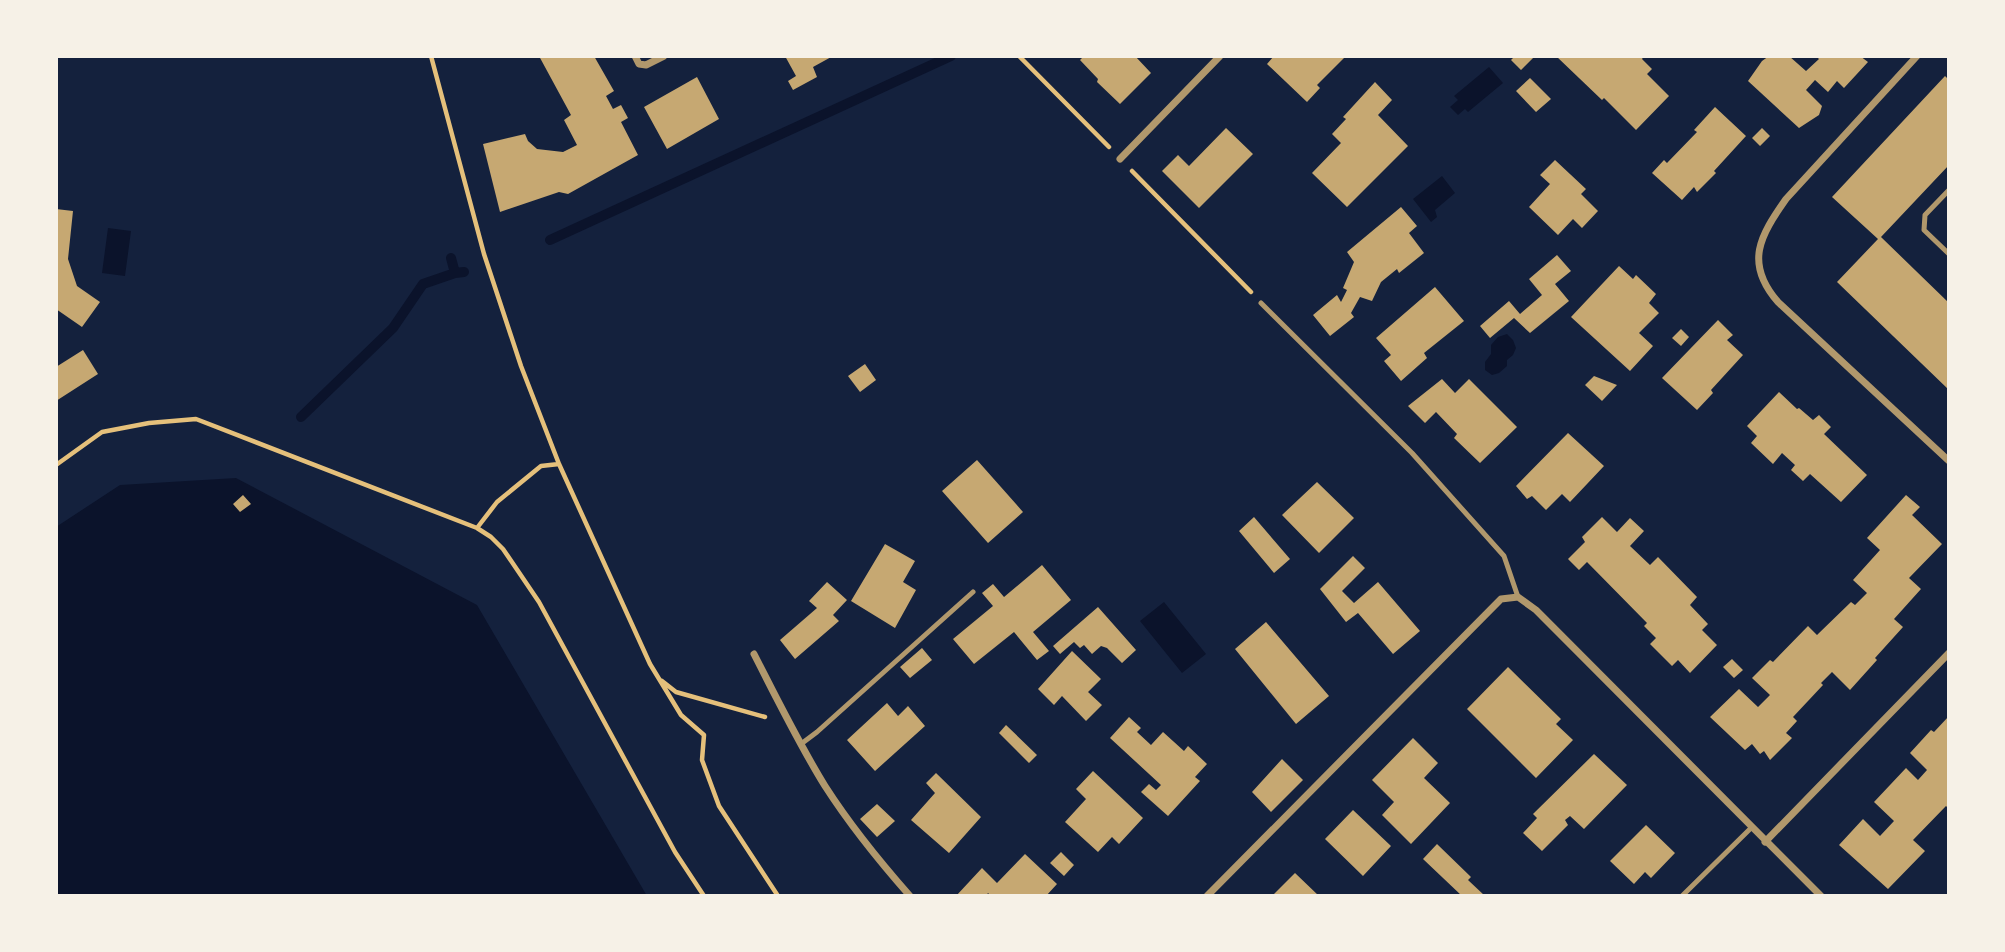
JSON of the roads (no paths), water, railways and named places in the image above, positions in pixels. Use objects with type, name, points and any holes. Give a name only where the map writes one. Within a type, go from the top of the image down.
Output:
[{"type":"street","points":[[635,56],[639,64],[646,65],[664,56]]},
{"type":"street","points":[[1120,159],[1220,56]]},
{"type":"street","points":[[1917,56],[1786,199],[1768,223],[1759,247],[1758,260],[1762,278],[1778,302],[1949,461]]},
{"type":"street","points":[[1207,896],[1501,599],[1518,597],[1536,610],[1821,896]]},
{"type":"street","points":[[1765,842],[1949,653]]},
{"type":"street","points":[[754,654],[790,725],[845,816],[910,896]]},
{"type":"lane","points":[[1949,190],[1925,215],[1924,230],[1949,254]]},
{"type":"lane","points":[[1261,303],[1412,453],[1504,556],[1518,597]]},
{"type":"lane","points":[[801,744],[973,592]]},
{"type":"lane","points":[[1682,896],[1751,828]]},
{"type":"water","points":[[1489,67],[1503,83],[1468,112],[1465,109],[1458,115],[1450,107],[1458,100],[1454,96]]},
{"type":"water","points":[[1442,176],[1455,193],[1435,210],[1437,217],[1431,222],[1413,199]]},
{"type":"water","points":[[108,228],[131,231],[125,276],[102,273]]},
{"type":"water","points":[[1507,334],[1516,348],[1507,360],[1507,366],[1492,375],[1485,370],[1485,362],[1491,354],[1491,345],[1498,337]]},
{"type":"water","points":[[236,478],[477,605],[647,896],[56,896],[56,527],[120,485]]},
{"type":"water","points":[[1164,602],[1206,654],[1182,673],[1140,621]]},
{"type":"waterway","points":[[550,240],[951,56]]},
{"type":"waterway","points":[[451,258],[455,273]]},
{"type":"waterway","points":[[301,417],[393,328],[423,284],[464,272]]}]
